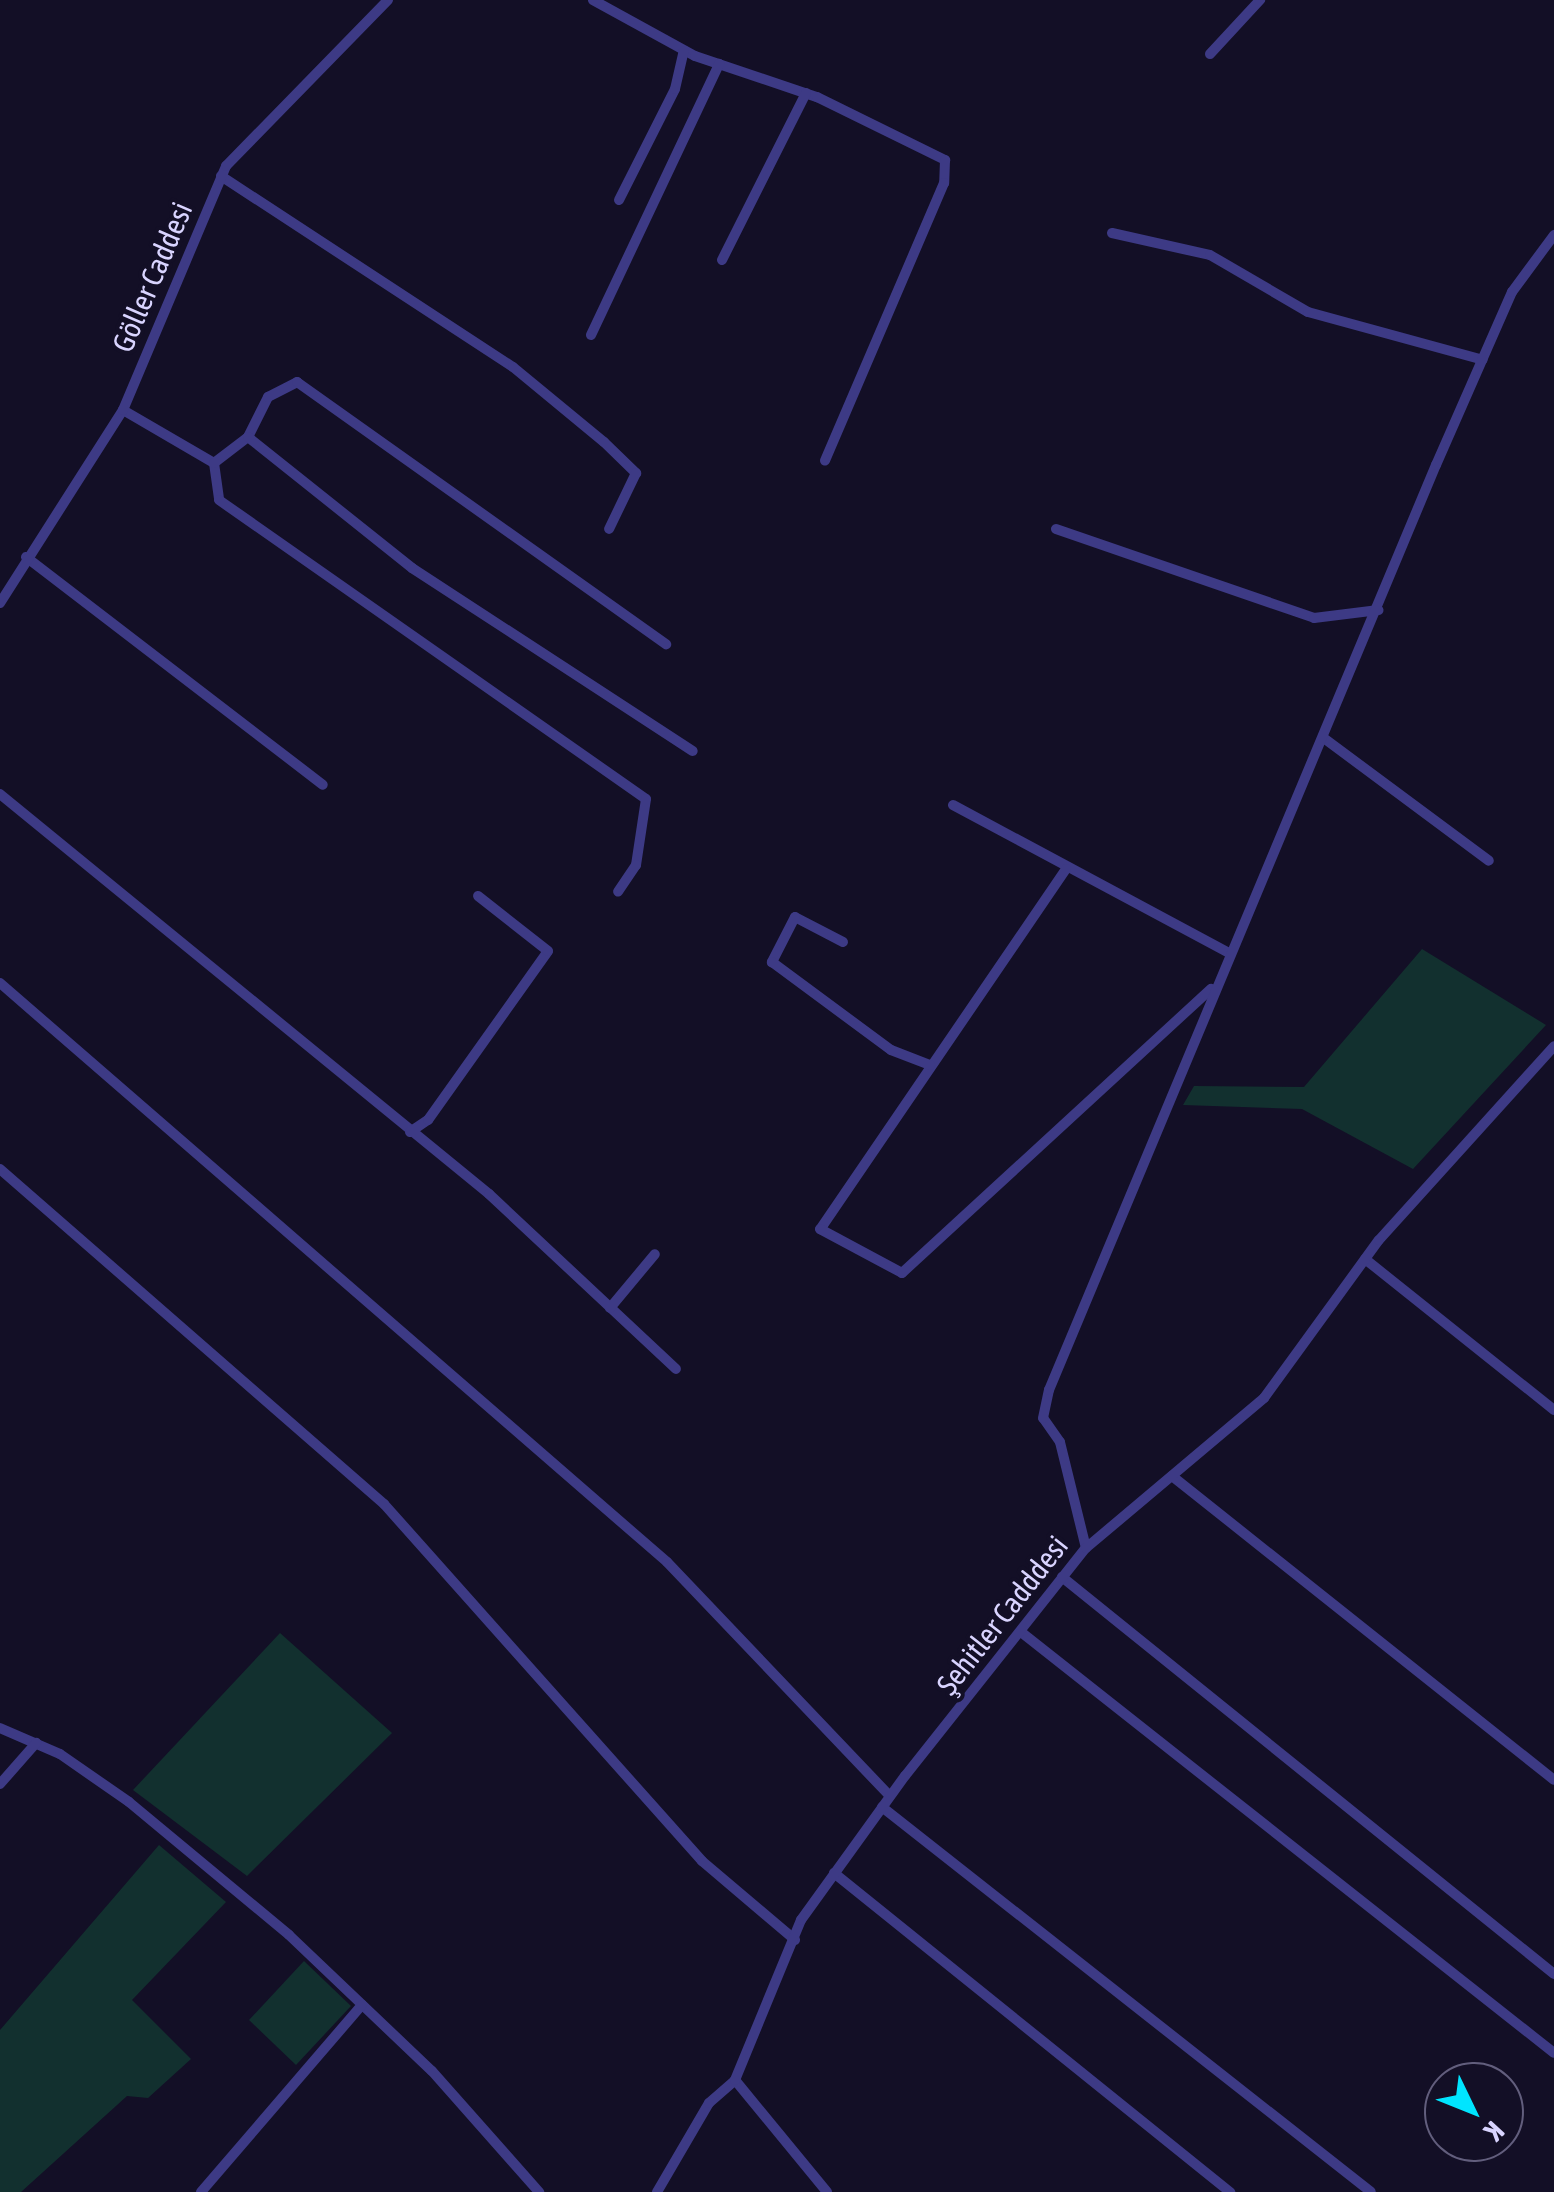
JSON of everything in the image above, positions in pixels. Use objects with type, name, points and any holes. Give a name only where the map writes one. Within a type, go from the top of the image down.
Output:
[{"type":"street","name":"Göller Caddesi","points":[[0,603],[123,410],[221,176],[388,0]]},
{"type":"street","points":[[593,0],[684,52],[806,93],[936,151],[948,170],[824,462]]},
{"type":"street","points":[[1210,54],[1260,0]]},
{"type":"street","points":[[620,200],[676,89],[684,52]]},
{"type":"street","points":[[590,335],[719,64]]},
{"type":"street","points":[[722,260],[806,93]]},
{"type":"street","points":[[221,176],[512,367],[604,442],[636,474],[609,529]]},
{"type":"street","points":[[1112,233],[1210,256],[1308,312],[1482,360]]},
{"type":"street","points":[[1086,1548],[1060,1442],[1043,1418],[1214,986],[1325,739],[1482,360],[1512,292],[1554,235]]},
{"type":"street","points":[[214,462],[248,437],[268,397],[297,382],[666,644]]},
{"type":"street","points":[[123,410],[214,462]]},
{"type":"street","points":[[248,437],[412,568],[693,750]]},
{"type":"street","points":[[214,462],[220,500],[646,799],[636,865],[618,892]]},
{"type":"street","points":[[1056,528],[1314,618],[1380,610]]},
{"type":"street","points":[[26,557],[323,784]]},
{"type":"street","points":[[1325,739],[1489,861]]},
{"type":"street","points":[[0,794],[410,1132],[676,1370]]},
{"type":"street","points":[[953,805],[1066,869],[1229,952]]},
{"type":"street","points":[[1066,869],[820,1229],[902,1273],[1214,986]]},
{"type":"street","points":[[410,1132],[428,1120],[548,951],[478,896]]},
{"type":"street","points":[[843,942],[795,917],[772,962],[891,1050],[930,1065]]},
{"type":"street","points":[[0,982],[667,1562],[890,1796]]},
{"type":"street","name":"Şehitler Cadddesi","points":[[656,2192],[709,2104],[735,2080],[795,1940],[834,1873],[1062,1576],[1086,1548],[1264,1398],[1365,1260],[1554,1046]]},
{"type":"street","points":[[0,1169],[384,1504],[702,1862],[795,1940]]},
{"type":"street","points":[[610,1308],[656,1254]]},
{"type":"street","points":[[1365,1260],[1554,1410]]},
{"type":"street","points":[[1172,1476],[1554,1780]]},
{"type":"street","points":[[1062,1576],[1554,1974]]},
{"type":"street","points":[[1021,1632],[1233,1790],[1554,2053]]},
{"type":"street","points":[[0,1728],[36,1743],[128,1802],[362,2005],[540,2192]]},
{"type":"street","points":[[0,1784],[36,1743]]},
{"type":"street","points":[[882,1807],[1371,2192]]},
{"type":"street","points":[[834,1873],[1230,2192]]},
{"type":"street","points":[[202,2192],[362,2005]]},
{"type":"street","points":[[735,2080],[826,2192]]},
{"type":"green space","points":[[1422,949],[1546,1025],[1413,1169],[1302,1109],[1183,1105],[1194,1086],[1304,1087]]},
{"type":"green space","points":[[280,1633],[392,1733],[247,1876],[133,1790]]},
{"type":"green space","points":[[159,1845],[226,1902],[132,2000],[191,2059],[148,2098],[127,2096],[21,2192],[0,2192],[0,2030]]},
{"type":"green space","points":[[304,1961],[351,2006],[296,2065],[249,2020]]}]
